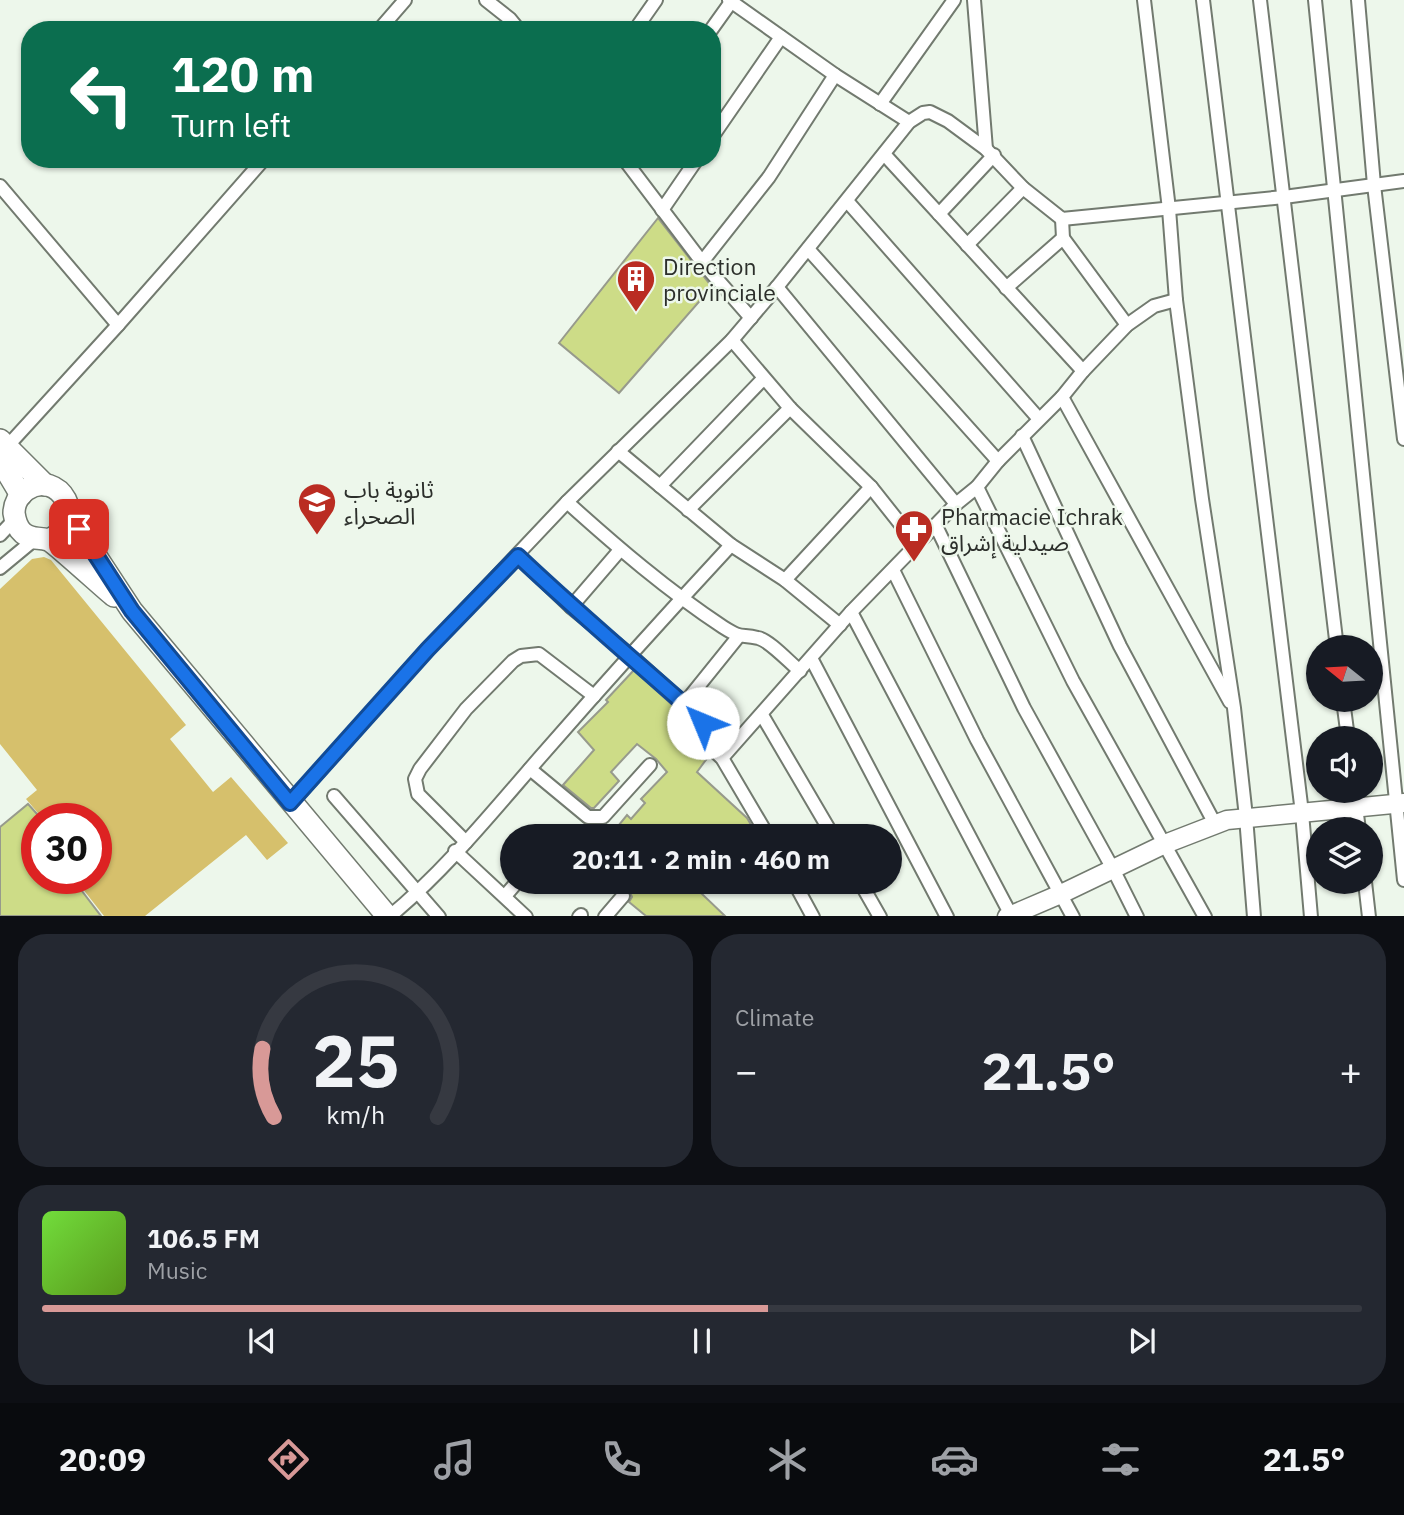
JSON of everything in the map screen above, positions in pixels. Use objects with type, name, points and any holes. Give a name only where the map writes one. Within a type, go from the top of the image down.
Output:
[{"type":"main road","points":[[2,450],[45,485],[62,493],[69,505],[64,529],[41,539]]},
{"type":"main road","points":[[2,450],[21,495]]},
{"type":"main road","points":[[45,485],[28,488],[15,505],[15,519],[23,533],[41,539],[132,611]]},
{"type":"main road","points":[[69,515],[132,611],[290,803],[388,916]]},
{"type":"street","points":[[387,21],[405,0]]},
{"type":"street","points":[[486,0],[512,21]]},
{"type":"street","points":[[641,21],[656,0]]},
{"type":"street","points":[[880,104],[954,0]]},
{"type":"street","points":[[939,214],[990,152],[974,0]]},
{"type":"street","points":[[1144,0],[1169,209],[1176,300],[1202,499],[1234,708],[1254,916]]},
{"type":"street","points":[[1203,0],[1302,813],[1311,916]]},
{"type":"street","points":[[1260,0],[1335,635]]},
{"type":"street","points":[[1315,0],[1399,803],[1404,880]]},
{"type":"street","points":[[1357,0],[1374,185],[1404,439]]},
{"type":"street","points":[[717,21],[730,1],[835,75],[909,122]]},
{"type":"street","points":[[721,124],[781,37]]},
{"type":"street","points":[[702,262],[769,177],[835,75]]},
{"type":"street","points":[[290,803],[428,649],[567,502],[732,340],[909,122],[923,113],[934,113],[948,121],[990,152],[1023,188],[1062,219],[1284,197],[1404,181]]},
{"type":"street","points":[[884,154],[1083,371]]},
{"type":"street","points":[[2,450],[118,325],[256,168]]},
{"type":"street","points":[[631,168],[702,262],[751,318]]},
{"type":"street","points":[[662,210],[691,168]]},
{"type":"street","points":[[0,186],[118,325]]},
{"type":"street","points":[[967,245],[1023,188]]},
{"type":"street","points":[[846,201],[1039,419]]},
{"type":"street","points":[[1062,219],[1063,238],[1127,325]]},
{"type":"street","points":[[1006,288],[1063,238]]},
{"type":"street","points":[[808,249],[998,461]]},
{"type":"street","points":[[777,287],[956,504]]},
{"type":"street","points":[[723,758],[851,612],[956,504],[977,487],[998,461],[1062,397],[1127,325],[1154,306],[1176,300]]},
{"type":"street","points":[[732,340],[790,408],[871,488],[916,545]]},
{"type":"street","points":[[660,486],[763,379]]},
{"type":"street","points":[[1062,397],[1234,708]]},
{"type":"street","points":[[688,510],[790,408]]},
{"type":"street","points":[[1022,436],[1120,646],[1215,824]]},
{"type":"street","points":[[618,451],[731,545],[785,580],[840,625]]},
{"type":"street","points":[[977,487],[1073,681],[1205,916]]},
{"type":"street","points":[[785,580],[871,488]]},
{"type":"street","points":[[567,502],[620,550],[681,599],[738,637],[757,638],[765,642],[800,671]]},
{"type":"street","points":[[0,535],[15,519]]},
{"type":"street","points":[[936,526],[1024,708],[1114,869],[1137,916]]},
{"type":"street","points":[[0,568],[41,539]]},
{"type":"street","points":[[388,916],[419,892],[466,842],[594,695],[731,545]]},
{"type":"street","points":[[571,607],[620,550]]},
{"type":"street","points":[[518,556],[571,607],[630,655],[703,722],[696,731],[697,735],[723,758],[761,824]]},
{"type":"street","points":[[893,570],[977,740],[1063,893],[1073,916]]},
{"type":"street","points":[[851,612],[1010,916],[1165,844],[1215,824],[1246,817],[1302,813],[1340,803]]},
{"type":"street","points":[[684,704],[738,637]]},
{"type":"street","points":[[466,842],[418,794],[415,779],[466,709],[513,661],[531,653],[540,654],[550,660],[594,695]]},
{"type":"street","points":[[811,658],[947,916]]},
{"type":"street","points":[[762,715],[826,824]]},
{"type":"street","points":[[530,769],[584,815],[598,819],[603,817],[650,765]]},
{"type":"street","points":[[334,796],[439,916]]},
{"type":"street","points":[[455,851],[526,916]]},
{"type":"street","points":[[800,894],[813,916]]},
{"type":"street","points":[[867,894],[880,916]]},
{"type":"street","points":[[1366,894],[1369,916]]},
{"type":"street","points":[[604,916],[623,896]]},
{"type":"shaded area","points":[[44,557],[51,560],[186,725],[170,739],[213,792],[231,777],[288,843],[267,860],[246,835],[145,916],[104,916],[87,894],[112,894],[112,803],[29,803],[26,799],[37,790],[0,744],[0,589],[32,559]]},
{"type":"building","name":"Direction provinciale","points":[[658,218],[712,287],[619,393],[559,343]]},
{"type":"building","points":[[634,670],[692,723],[687,730],[689,738],[708,757],[697,772],[751,824],[620,824],[627,815],[631,819],[645,803],[641,799],[667,772],[637,744],[611,772],[619,781],[594,808],[563,785],[594,750],[578,732],[608,702],[606,700]]},
{"type":"building","points":[[21,810],[21,894],[84,894],[101,916],[0,916],[0,827]]},
{"type":"building","points":[[631,894],[702,894],[725,916],[646,916],[629,902]]},
{"type":"place","name":"Direction provinciale","points":[[636,313]]},
{"type":"place","name":"ثانوية باب الصحراء","points":[[317,536]]},
{"type":"place","name":"Pharmacie Ichrak صيدلية إشراق","points":[[914,563]]},
{"type":"route","points":[[79,529],[132,611],[290,803],[428,649],[518,556],[571,607],[630,655],[703,723]]}]
